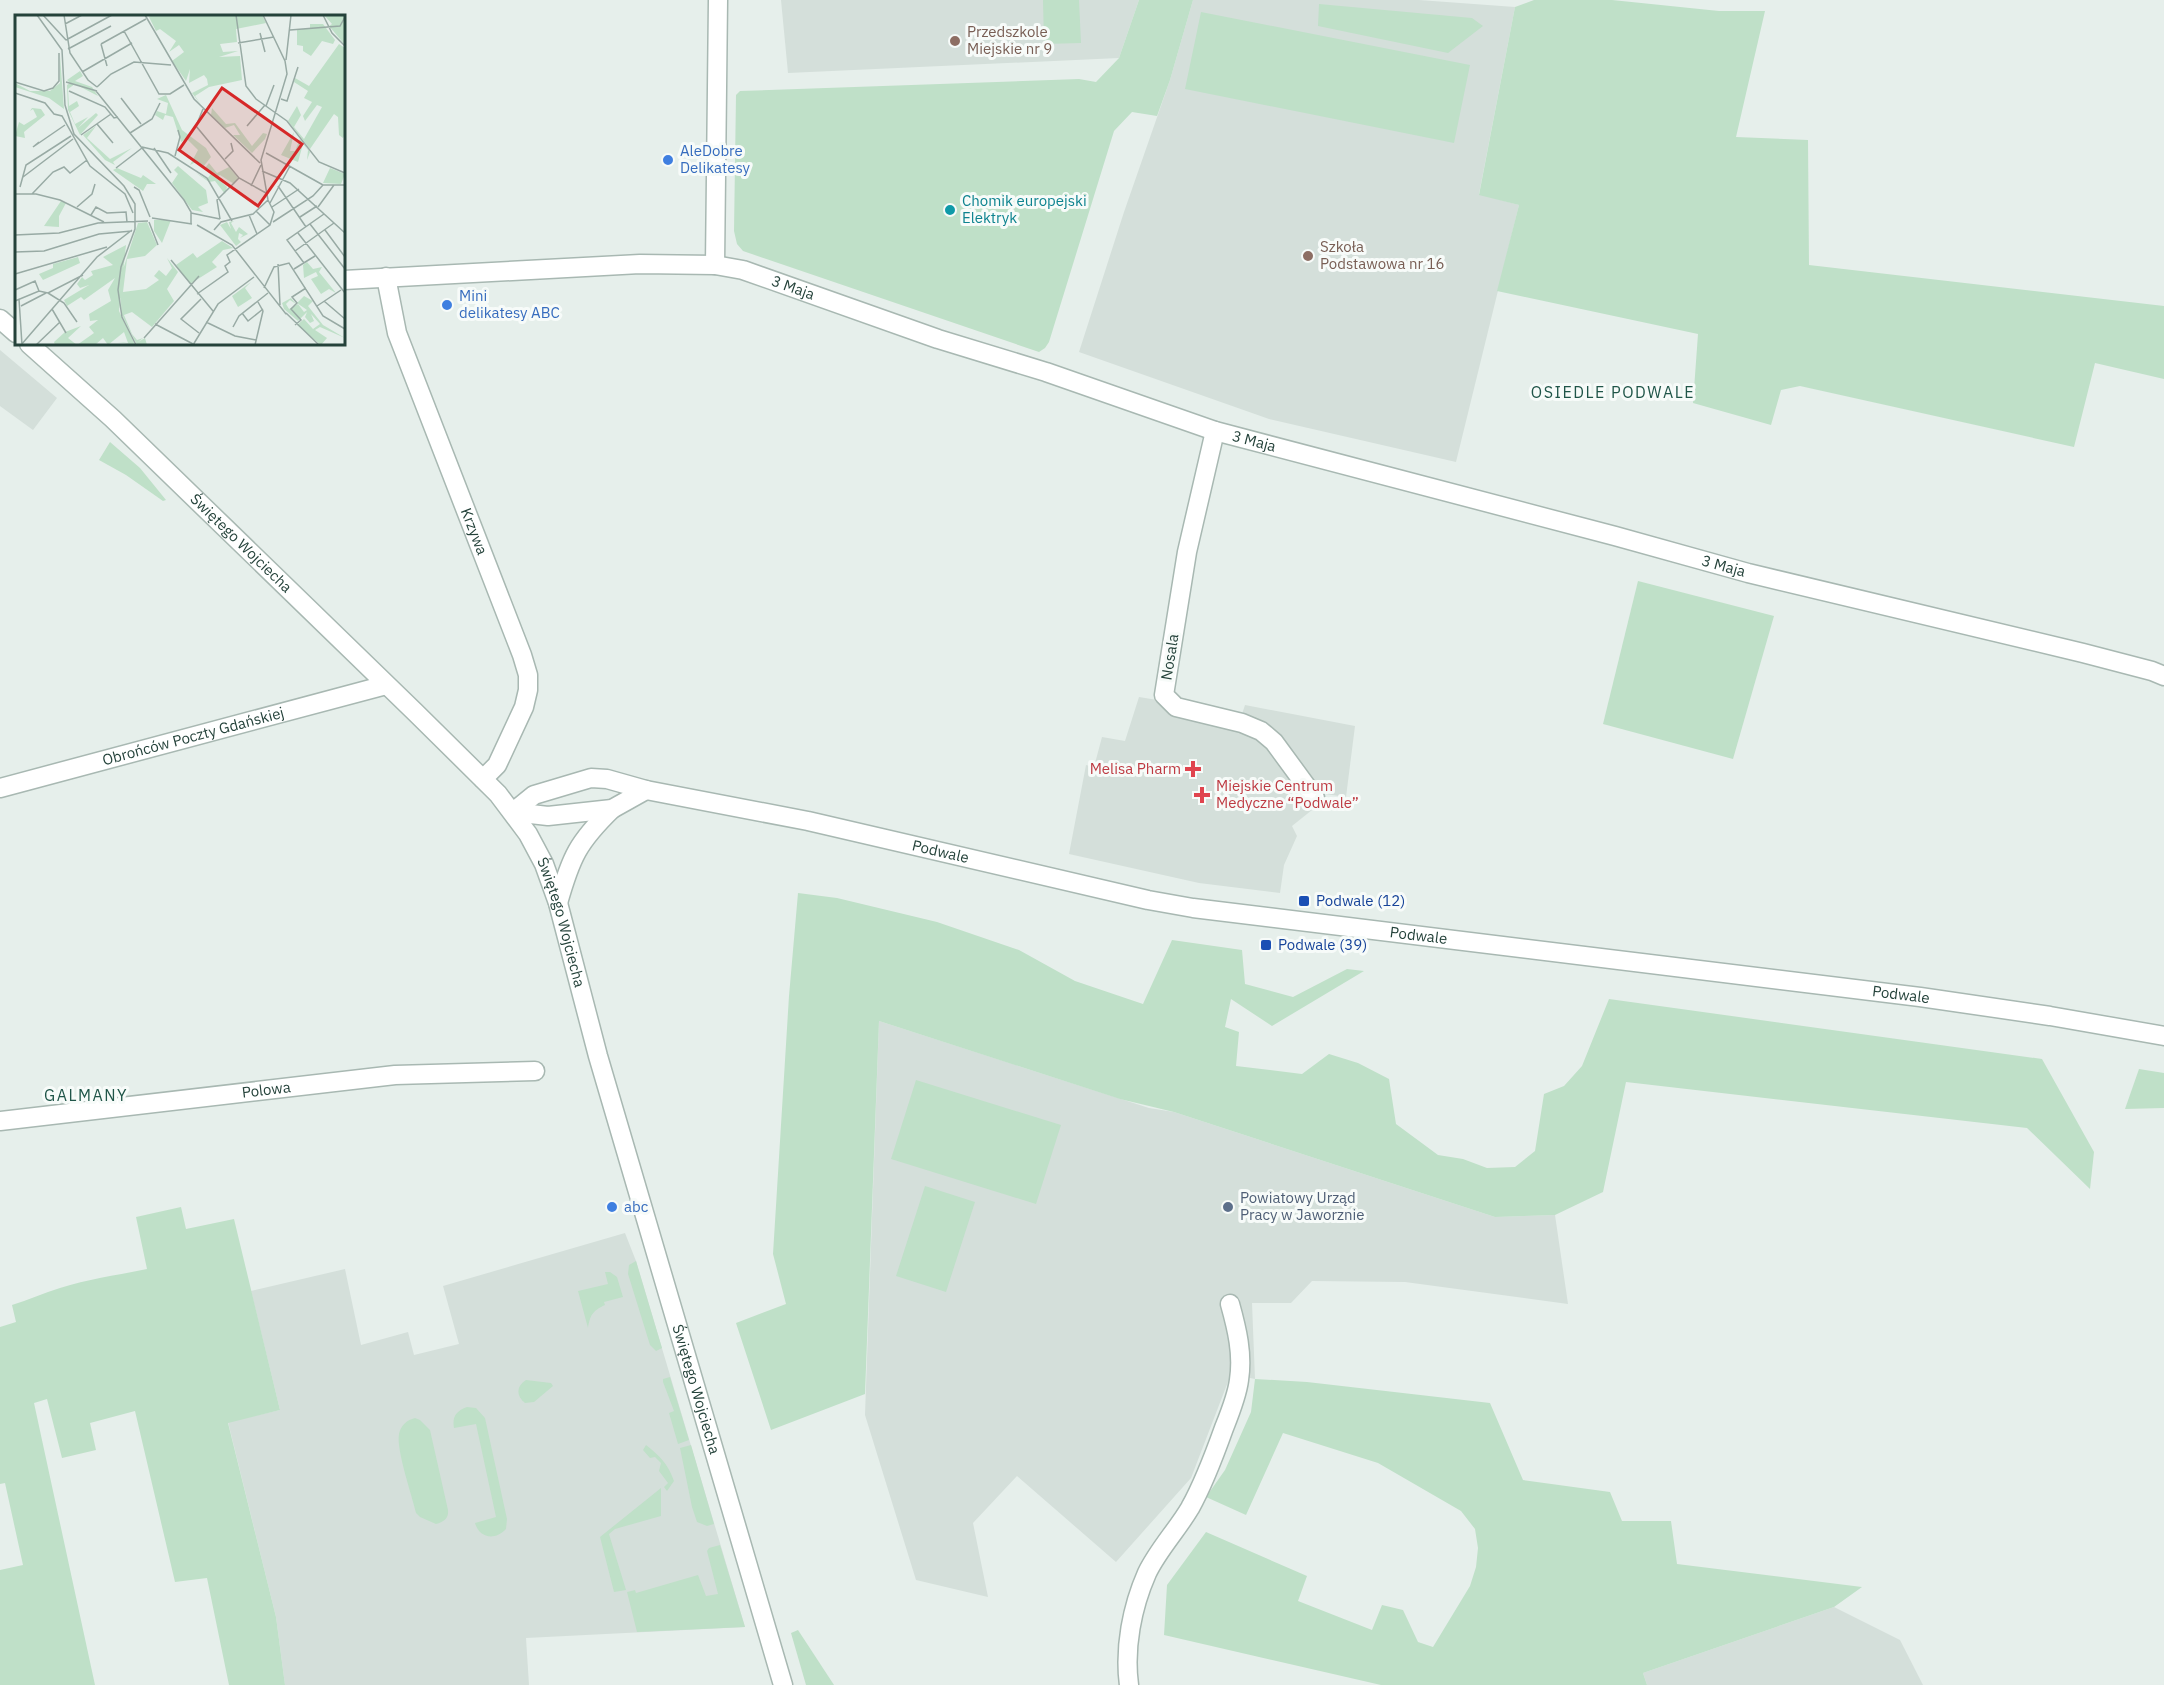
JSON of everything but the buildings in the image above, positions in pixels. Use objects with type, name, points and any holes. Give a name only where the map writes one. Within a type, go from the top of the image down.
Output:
[{"type":"street","points":[[715,265],[718,0]]},
{"type":"street","name":"3 Maja","points":[[345,280],[640,264],[715,265],[743,270],[938,339],[1046,372],[1215,431],[1748,573],[2083,653],[2164,676]]},
{"type":"street","name":"Krzywa","points":[[386,277],[397,333],[528,675],[528,690],[524,707],[497,765],[483,779]]},
{"type":"street","points":[[0,320],[15,332]]},
{"type":"street","name":"Świętego Wojciecha","points":[[34,345],[483,779],[513,812],[528,834],[544,864],[558,903],[601,1067],[783,1685]]},
{"type":"street","name":"Nosala","points":[[1215,431],[1187,552],[1164,694],[1176,707],[1242,723],[1261,731],[1274,742],[1315,798]]},
{"type":"street","name":"Obrońców Poczty Gdańskiej","points":[[0,788],[386,685]]},
{"type":"street","name":"Podwale","points":[[513,812],[534,795],[591,778],[607,779],[646,790],[808,821],[1193,908],[1920,997],[2164,1036]]},
{"type":"street","points":[[558,903],[575,853],[583,840],[612,808],[646,790]]},
{"type":"street","points":[[513,812],[548,816],[612,808]]},
{"type":"street","name":"Polowa","points":[[0,1121],[395,1075],[535,1071]]},
{"type":"street","points":[[1129,1685],[1129,1637],[1136,1603],[1147,1573],[1189,1510],[1205,1481],[1232,1408],[1239,1381],[1239,1339],[1230,1304]]},
{"type":"shaded area","name":"Przedszkole Miejskie nr 9","points":[[781,0],[1139,0],[1119,58],[788,73]]},
{"type":"shaded area","name":"Szkoła Podstawowa nr 16","points":[[1193,0],[1419,0],[1515,7],[1479,194],[1519,205],[1456,462],[1269,419],[1079,352],[1170,80]]},
{"type":"shaded area","points":[[0,350],[57,398],[33,430],[0,406]]},
{"type":"shaded area","name":"Miejskie Centrum Medyczne “Podwale”","points":[[1139,697],[1242,714],[1245,705],[1355,726],[1346,797],[1325,794],[1317,806],[1292,826],[1297,836],[1284,865],[1280,893],[1199,883],[1069,854],[1086,765],[1094,767],[1102,737],[1125,741]]},
{"type":"shaded area","points":[[879,1021],[1149,1108],[1174,1112],[1495,1217],[1555,1215],[1568,1304],[1405,1282],[1312,1281],[1291,1303],[1252,1303],[1255,1379],[1231,1374],[1191,1478],[1116,1562],[1017,1476],[973,1523],[988,1597],[916,1580],[865,1415]]},
{"type":"shaded area","points":[[625,1233],[636,1261],[745,1627],[526,1638],[529,1685],[285,1685],[276,1617],[228,1422],[280,1410],[251,1291],[345,1269],[361,1345],[408,1332],[414,1355],[459,1344],[443,1286]]},
{"type":"shaded area","points":[[1834,1607],[1900,1640],[1923,1685],[1647,1685],[1643,1673]]},
{"type":"green space","points":[[1043,0],[1079,0],[1081,43],[1044,44]]},
{"type":"green space","points":[[1139,0],[1193,0],[1157,116],[1132,112],[1114,131],[1049,342],[1039,352],[743,251],[737,244],[734,231],[736,95],[740,91],[1079,79],[1096,82],[1119,58]]},
{"type":"green space","points":[[1534,0],[1612,0],[1719,11],[1765,11],[1736,137],[1808,140],[1809,265],[2164,306],[2164,379],[2095,363],[2074,447],[1800,386],[1781,390],[1771,425],[1693,403],[1698,334],[1497,291],[1519,205],[1479,195],[1515,7]]},
{"type":"green space","points":[[1319,4],[1472,18],[1483,26],[1448,53],[1318,26]]},
{"type":"green space","points":[[1201,12],[1470,65],[1454,143],[1185,89]]},
{"type":"green space","points":[[110,442],[140,468],[166,500],[163,501],[126,475],[99,460]]},
{"type":"green space","points":[[1638,581],[1774,616],[1733,759],[1603,724]]},
{"type":"green space","points":[[798,893],[837,898],[937,922],[1019,950],[1075,981],[1143,1004],[1172,940],[1242,950],[1245,984],[1293,997],[1347,969],[1364,971],[1272,1026],[1231,999],[1225,1027],[1239,1032],[1236,1066],[1302,1074],[1329,1054],[1358,1063],[1389,1079],[1396,1124],[1438,1155],[1463,1159],[1487,1168],[1515,1167],[1535,1151],[1544,1094],[1564,1086],[1582,1066],[1609,999],[2042,1059],[2094,1152],[2090,1189],[2027,1128],[1626,1082],[1603,1192],[1555,1215],[1495,1217],[1174,1112],[1120,1099],[879,1021],[865,1394],[771,1430],[736,1323],[786,1304],[773,1254],[789,996]]},
{"type":"green space","points":[[2139,1069],[2164,1073],[2164,1108],[2125,1109]]},
{"type":"green space","points":[[916,1080],[1061,1125],[1036,1204],[891,1159]]},
{"type":"green space","points":[[925,1186],[975,1202],[946,1292],[896,1276]]},
{"type":"green space","points":[[181,1207],[186,1229],[234,1219],[280,1410],[228,1423],[276,1617],[285,1685],[229,1685],[207,1578],[175,1582],[135,1411],[90,1423],[96,1450],[62,1458],[47,1399],[34,1403],[95,1685],[0,1685],[0,1570],[23,1565],[5,1483],[0,1484],[0,1327],[16,1322],[12,1305],[71,1285],[147,1269],[136,1217]]},
{"type":"green space","points":[[636,1261],[662,1348],[656,1351],[650,1345],[628,1274],[629,1265]]},
{"type":"green space","points":[[605,1272],[610,1272],[617,1277],[623,1297],[604,1302],[605,1305],[592,1314],[588,1328],[578,1291],[608,1284]]},
{"type":"green space","points":[[670,1377],[689,1440],[678,1444],[669,1413],[674,1411],[663,1382],[663,1379]]},
{"type":"green space","points":[[1255,1379],[1307,1382],[1490,1403],[1523,1480],[1610,1492],[1622,1521],[1671,1521],[1677,1564],[1862,1587],[1834,1607],[1643,1673],[1647,1685],[1381,1685],[1164,1635],[1167,1585],[1206,1532],[1307,1576],[1298,1601],[1372,1630],[1382,1605],[1403,1610],[1418,1642],[1433,1647],[1470,1586],[1476,1567],[1478,1548],[1475,1529],[1461,1511],[1378,1463],[1283,1433],[1246,1515],[1206,1497],[1225,1470],[1251,1412]]},
{"type":"green space","points":[[526,1380],[551,1383],[553,1386],[534,1402],[525,1403],[518,1391],[520,1385]]},
{"type":"green space","points":[[467,1407],[476,1408],[485,1418],[507,1519],[506,1529],[497,1535],[484,1535],[475,1523],[496,1517],[476,1424],[454,1428],[456,1415]]},
{"type":"green space","points":[[415,1418],[430,1430],[448,1510],[445,1519],[436,1524],[416,1513],[400,1451],[401,1428]]},
{"type":"green space","points":[[646,1445],[663,1461],[672,1475],[674,1481],[667,1491],[664,1487],[668,1483],[659,1471],[661,1463],[655,1457],[650,1458],[643,1450]]},
{"type":"green space","points":[[691,1445],[714,1524],[707,1526],[697,1522],[680,1448]]},
{"type":"green space","points":[[661,1488],[661,1516],[615,1529],[609,1534],[626,1590],[614,1592],[600,1537]]},
{"type":"green space","points":[[720,1545],[745,1627],[637,1632],[627,1592],[635,1590],[636,1593],[698,1575],[706,1596],[718,1594],[707,1551],[709,1548]]},
{"type":"green space","points":[[798,1630],[834,1685],[806,1685],[791,1633]]},
{"type":"place","name":"Przedszkole Miejskie nr 9","points":[[955,41]]},
{"type":"place","name":"AleDobre Delikatesy","points":[[668,160]]},
{"type":"place","name":"Chomik europejski Elektryk","points":[[950,210]]},
{"type":"place","name":"Szkoła Podstawowa nr 16","points":[[1308,256]]},
{"type":"place","name":"Mini delikatesy ABC","points":[[447,305]]},
{"type":"place","name":"Melisa Pharm","points":[[1193,769]]},
{"type":"place","name":"Miejskie Centrum Medyczne “Podwale”","points":[[1202,795]]},
{"type":"place","name":"Podwale (12)","points":[[1304,901]]},
{"type":"place","name":"Podwale (39)","points":[[1266,945]]},
{"type":"place","name":"abc","points":[[612,1207]]},
{"type":"place","name":"Powiatowy Urząd Pracy w Jaworznie","points":[[1228,1207]]},
{"type":"district","name":"OSIEDLE PODWALE","points":[[1613,392]]},
{"type":"district","name":"GALMANY","points":[[86,1095]]}]
